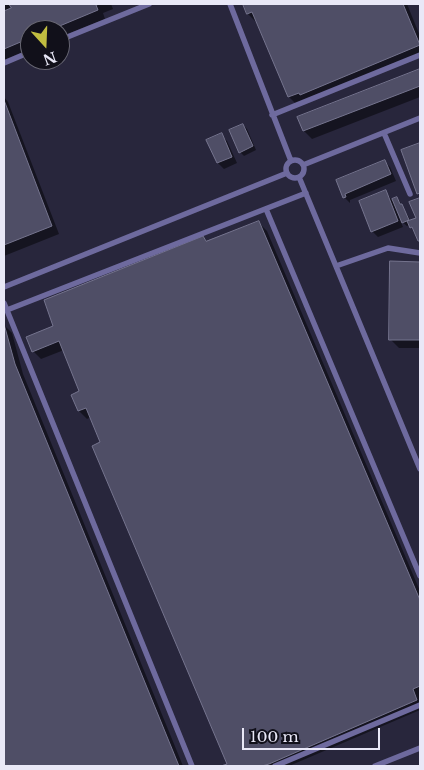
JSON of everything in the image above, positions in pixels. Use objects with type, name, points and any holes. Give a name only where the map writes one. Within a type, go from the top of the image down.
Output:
[{"type":"lane","points":[[70,36],[149,4]]},
{"type":"lane","points":[[230,4],[291,161]]},
{"type":"lane","points":[[272,114],[420,55]]},
{"type":"lane","points":[[4,63],[20,56]]},
{"type":"lane","points":[[303,165],[420,118]]},
{"type":"lane","points":[[384,133],[410,194]]},
{"type":"lane","points":[[296,160],[303,165],[303,173],[299,177],[292,178],[287,173],[287,165],[291,161],[296,160]]},
{"type":"lane","points":[[4,286],[287,173]]},
{"type":"lane","points":[[299,177],[420,469]]},
{"type":"lane","points":[[7,310],[306,194]]},
{"type":"lane","points":[[266,209],[420,576]]},
{"type":"lane","points":[[336,266],[388,248],[420,254]]},
{"type":"lane","points":[[4,303],[192,766]]},
{"type":"lane","points":[[275,766],[420,705]]},
{"type":"lane","points":[[375,766],[420,748]]},
{"type":"building","points":[[9,4],[100,4],[96,5],[98,10],[70,22],[70,20],[20,20],[20,42],[4,49],[4,11],[11,8]]},
{"type":"building","points":[[243,4],[403,4],[420,45],[300,95],[299,93],[288,97],[252,12],[247,14]]},
{"type":"building","points":[[420,69],[420,86],[303,131],[297,117]]},
{"type":"building","points":[[4,100],[52,226],[4,245]]},
{"type":"building","points":[[243,124],[253,146],[239,153],[229,130]]},
{"type":"building","points":[[222,133],[232,157],[217,163],[206,140]]},
{"type":"building","points":[[420,143],[420,193],[417,194],[401,150]]},
{"type":"building","points":[[385,160],[391,174],[345,194],[346,197],[343,198],[336,180]]},
{"type":"building","points":[[386,190],[398,221],[371,232],[359,201]]},
{"type":"building","points":[[397,197],[409,220],[402,223],[392,199]]},
{"type":"building","points":[[420,198],[420,241],[418,241],[407,221],[416,218],[409,202]]},
{"type":"building","points":[[259,221],[420,600],[420,686],[413,689],[417,700],[269,764],[262,766],[221,766],[227,764],[92,446],[100,442],[86,408],[78,411],[71,395],[79,391],[59,341],[32,352],[26,337],[53,326],[44,300],[203,236],[206,241]]},
{"type":"building","points":[[390,261],[420,262],[420,340],[389,340]]},
{"type":"building","points":[[4,324],[15,364],[179,766],[4,766]]}]
